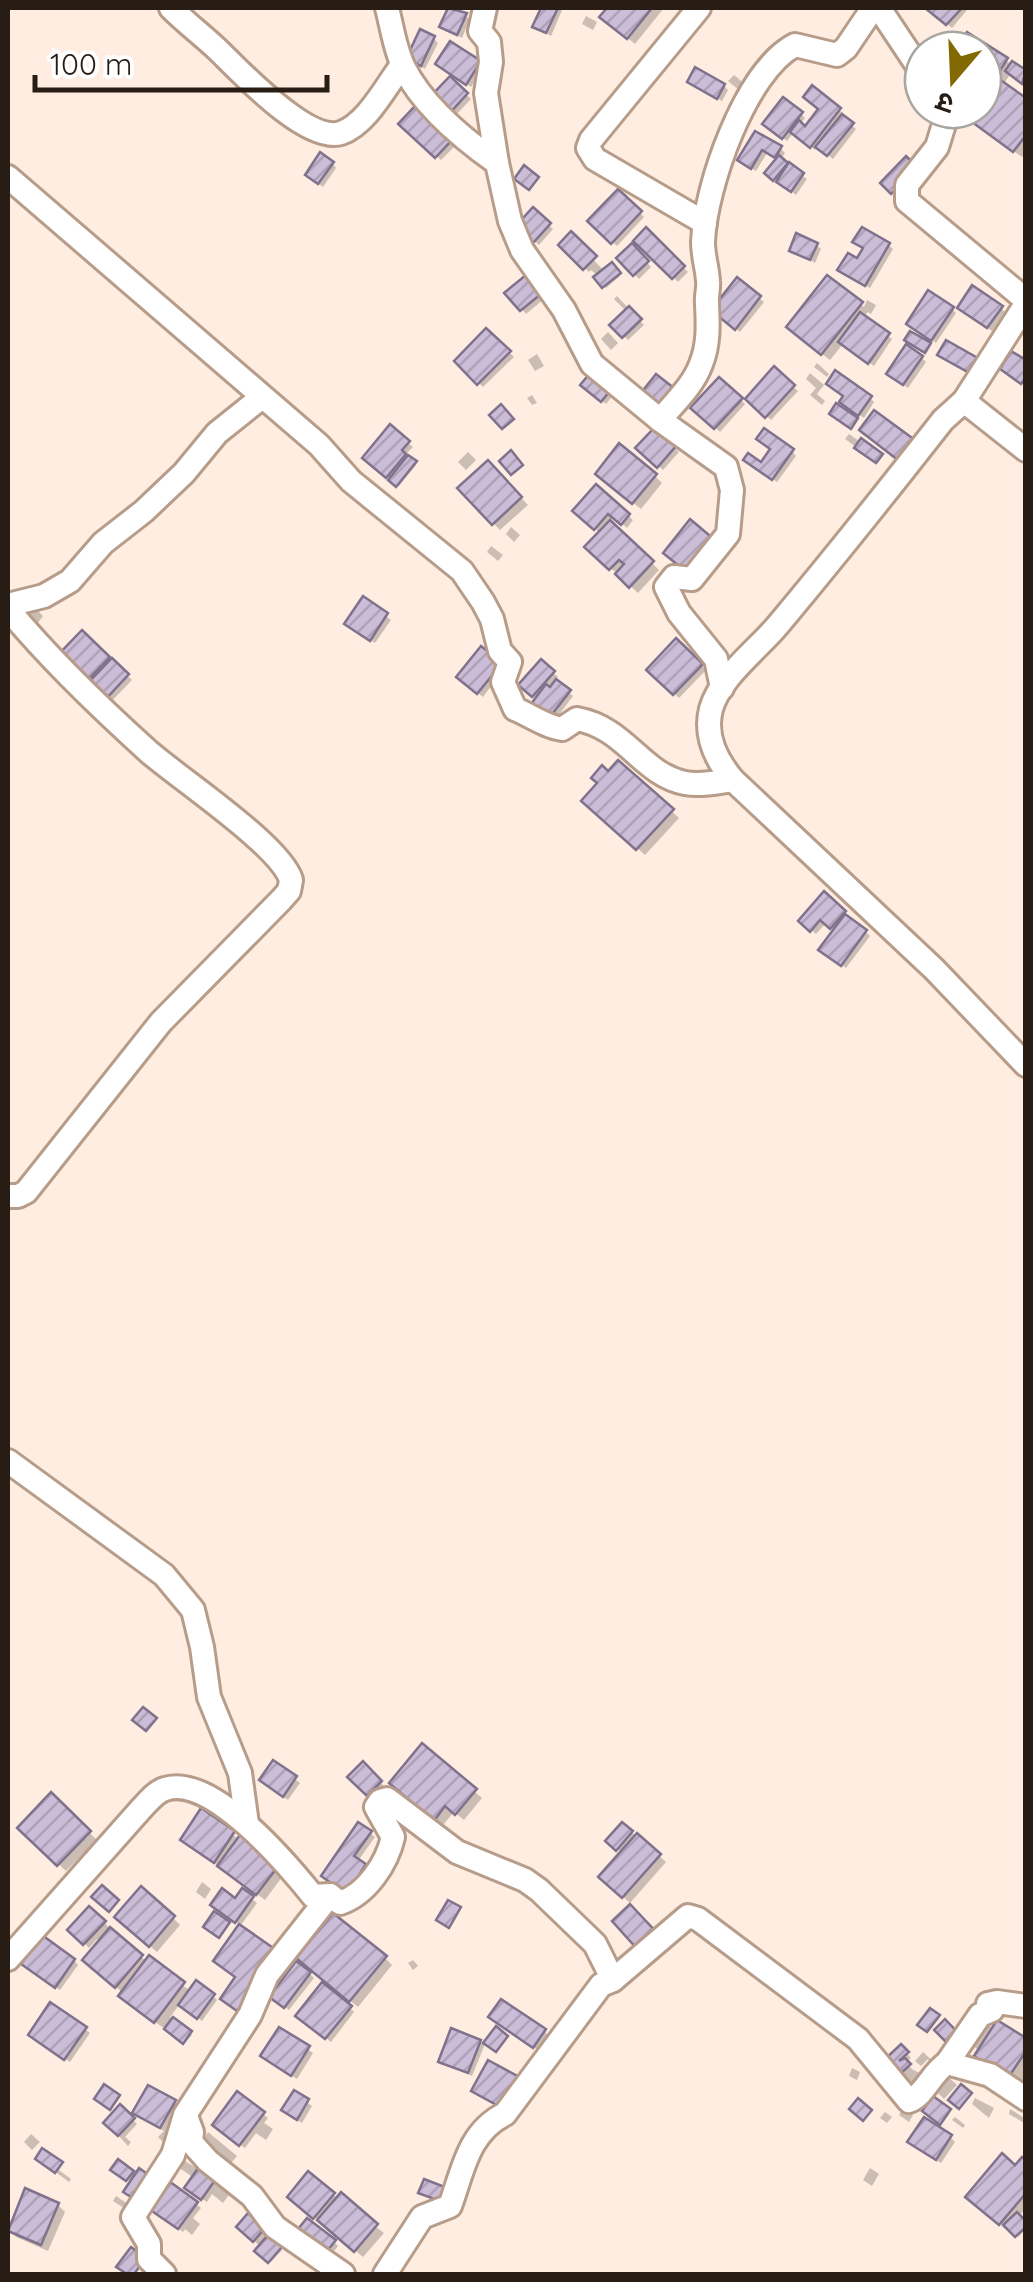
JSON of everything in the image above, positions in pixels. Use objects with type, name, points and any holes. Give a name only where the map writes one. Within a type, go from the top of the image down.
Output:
[{"type":"street","points":[[171,8],[252,85],[308,125],[329,134],[340,133],[359,120],[402,65]]},
{"type":"street","points":[[387,8],[402,65],[417,88],[458,132],[497,163]]},
{"type":"street","points":[[485,8],[480,31],[490,52],[486,93],[510,221],[522,250],[564,310],[592,364],[660,420],[722,462],[730,478],[728,534],[692,579],[674,577],[666,587],[679,613],[716,659],[722,688]]},
{"type":"street","points":[[699,8],[588,148],[595,159],[705,223]]},
{"type":"street","points":[[660,420],[693,380],[705,350],[710,320],[705,223],[722,155],[773,59],[795,45],[838,55],[876,8],[903,46]]},
{"type":"street","points":[[942,130],[936,148],[907,185],[906,201],[1026,302],[964,401],[943,420],[778,625],[722,688],[710,711],[711,740],[733,780],[934,969],[1026,1065]]},
{"type":"street","points":[[8,177],[319,444],[351,481],[450,560],[473,584],[492,619],[500,651],[510,662],[504,682],[515,709],[533,715],[546,727],[562,729],[576,719],[605,727],[665,776],[683,782],[733,780]]},
{"type":"street","points":[[8,1196],[18,1196],[34,1182],[161,1022],[280,900],[291,880],[283,864],[253,836],[152,754],[55,666],[8,607],[44,596],[70,581],[103,543],[184,472],[217,433],[262,397]]},
{"type":"street","points":[[964,401],[1026,450]]},
{"type":"street","points":[[8,1461],[164,1575],[184,1596],[199,1629],[209,1697],[240,1773],[248,1824]]},
{"type":"street","points":[[8,1960],[141,1809],[162,1790],[172,1788],[202,1794],[248,1824],[313,1896],[330,1895],[340,1903],[365,1887],[389,1855],[392,1837],[376,1807],[380,1800],[387,1799],[457,1852],[525,1880],[539,1890],[595,1944],[614,1980]]},
{"type":"street","points":[[164,2274],[148,2259],[149,2244],[134,2217],[173,2155],[186,2115],[250,2015],[267,1975],[330,1895]]},
{"type":"street","points":[[386,2274],[422,2217],[450,2206],[462,2164],[484,2127],[505,2114],[601,1984],[614,1980],[688,1916],[698,1919],[858,2039],[909,2101],[919,2097],[980,2016],[992,2010],[988,2004],[1026,2006]]},
{"type":"street","points":[[947,2063],[990,2075],[1026,2099]]},
{"type":"street","points":[[186,2115],[192,2142],[208,2161],[252,2196],[275,2228],[344,2274]]},
{"type":"building","points":[[448,8],[467,13],[457,35],[439,27]]},
{"type":"building","points":[[541,8],[558,8],[546,33],[532,27]]},
{"type":"building","points":[[607,8],[652,8],[627,39],[599,17]]},
{"type":"building","points":[[925,8],[962,8],[946,25]]},
{"type":"building","points":[[420,29],[435,36],[421,66],[406,59]]},
{"type":"building","points":[[450,41],[481,61],[466,85],[435,64]]},
{"type":"building","points":[[1012,61],[1026,70],[1022,84],[1005,71]]},
{"type":"building","points":[[695,67],[725,84],[717,99],[687,82]]},
{"type":"building","points":[[450,76],[468,93],[449,114],[431,96]]},
{"type":"building","points":[[1003,82],[1026,98],[1026,135],[1013,152],[983,130],[1003,130]]},
{"type":"building","points":[[812,85],[841,108],[810,148],[790,132],[799,120],[805,126],[818,109],[803,97]]},
{"type":"building","points":[[783,97],[803,112],[782,139],[762,124]]},
{"type":"building","points":[[415,106],[452,140],[435,158],[398,124]]},
{"type":"building","points":[[842,114],[854,123],[827,156],[815,147]]},
{"type":"building","points":[[755,131],[782,146],[775,158],[762,150],[751,169],[737,160]]},
{"type":"building","points":[[320,152],[334,162],[318,184],[305,175]]},
{"type":"building","points":[[779,155],[788,163],[773,181],[764,173]]},
{"type":"building","points":[[906,156],[918,168],[891,194],[880,183]]},
{"type":"building","points":[[789,162],[804,173],[791,192],[776,182]]},
{"type":"building","points":[[524,165],[539,177],[529,190],[514,179]]},
{"type":"building","points":[[618,189],[642,211],[611,244],[587,221]]},
{"type":"building","points":[[533,207],[551,223],[533,243],[515,227]]},
{"type":"building","points":[[646,227],[685,266],[672,279],[633,241]]},
{"type":"building","points":[[862,227],[890,243],[865,286],[837,270],[848,253],[857,258],[863,248],[852,242]]},
{"type":"building","points":[[571,231],[597,256],[583,270],[558,245]]},
{"type":"building","points":[[796,233],[818,243],[810,260],[789,251]]},
{"type":"building","points":[[632,243],[649,261],[633,276],[616,258]]},
{"type":"building","points":[[612,262],[621,273],[602,288],[593,277]]},
{"type":"building","points":[[526,275],[541,294],[520,311],[504,293]]},
{"type":"building","points":[[827,275],[863,302],[821,355],[786,327]]},
{"type":"building","points":[[737,277],[761,296],[735,330],[711,310]]},
{"type":"building","points":[[972,285],[1003,306],[987,328],[957,308]]},
{"type":"building","points":[[928,290],[954,307],[931,341],[906,324]]},
{"type":"building","points":[[629,306],[642,319],[622,338],[609,325]]},
{"type":"building","points":[[860,312],[890,333],[868,364],[838,342]]},
{"type":"building","points":[[486,328],[511,351],[477,385],[454,361]]},
{"type":"building","points":[[910,331],[931,343],[925,353],[904,340]]},
{"type":"building","points":[[946,340],[983,361],[975,376],[937,355]]},
{"type":"building","points":[[906,344],[923,356],[903,385],[886,374]]},
{"type":"building","points":[[1011,351],[1026,360],[1026,377],[1021,384],[1000,369]]},
{"type":"building","points":[[774,366],[795,385],[765,418],[745,399]]},
{"type":"building","points":[[835,370],[872,396],[858,416],[839,402],[843,396],[826,384]]},
{"type":"building","points":[[592,371],[613,387],[601,402],[580,385]]},
{"type":"building","points":[[656,374],[679,392],[663,413],[640,394]]},
{"type":"building","points":[[719,377],[743,398],[714,429],[690,408]]},
{"type":"building","points":[[836,403],[858,418],[851,429],[829,414]]},
{"type":"building","points":[[501,404],[514,419],[502,429],[489,415]]},
{"type":"building","points":[[874,410],[919,443],[903,464],[859,430]]},
{"type":"building","points":[[390,424],[410,441],[402,450],[406,454],[386,478],[362,458]]},
{"type":"building","points":[[655,427],[676,446],[657,468],[635,448]]},
{"type":"building","points":[[764,428],[794,449],[772,480],[743,460],[748,453],[761,462],[770,449],[756,439]]},
{"type":"building","points":[[861,438],[883,454],[876,463],[854,448]]},
{"type":"building","points":[[619,443],[657,474],[632,504],[595,474]]},
{"type":"building","points":[[511,450],[523,465],[511,475],[499,461]]},
{"type":"building","points":[[408,455],[417,461],[396,487],[388,480]]},
{"type":"building","points":[[488,460],[522,497],[492,525],[457,488]]},
{"type":"building","points":[[596,484],[630,514],[621,525],[608,514],[594,530],[572,511]]},
{"type":"building","points":[[690,519],[716,541],[689,574],[663,553]]},
{"type":"building","points":[[610,520],[654,561],[629,588],[615,574],[624,564],[619,560],[609,570],[584,547]]},
{"type":"building","points":[[363,596],[388,613],[370,641],[344,624]]},
{"type":"building","points":[[82,630],[110,657],[84,684],[56,657]]},
{"type":"building","points":[[676,638],[703,664],[673,695],[646,670]]},
{"type":"building","points":[[481,646],[502,663],[477,694],[456,677]]},
{"type":"building","points":[[112,658],[129,674],[104,701],[86,685]]},
{"type":"building","points":[[541,659],[555,671],[532,697],[518,685]]},
{"type":"building","points":[[556,679],[571,690],[549,718],[531,704],[546,684],[550,687]]},
{"type":"building","points":[[618,760],[674,809],[636,850],[581,801],[597,783],[591,778],[602,765],[608,771]]},
{"type":"building","points":[[824,891],[846,911],[830,929],[820,920],[810,932],[798,921]]},
{"type":"building","points":[[845,914],[867,930],[841,966],[818,950]]},
{"type":"building","points":[[143,1707],[157,1718],[146,1731],[132,1720]]},
{"type":"building","points":[[422,1743],[477,1789],[455,1815],[445,1806],[434,1821],[389,1783]]},
{"type":"building","points":[[273,1760],[297,1776],[283,1797],[259,1780]]},
{"type":"building","points":[[363,1761],[382,1781],[367,1796],[347,1777]]},
{"type":"building","points":[[51,1792],[91,1831],[57,1866],[17,1828]]},
{"type":"building","points":[[201,1808],[235,1831],[214,1863],[180,1840]]},
{"type":"building","points":[[358,1822],[372,1831],[354,1856],[366,1864],[347,1894],[321,1876]]},
{"type":"building","points":[[622,1822],[633,1831],[616,1851],[605,1841]]},
{"type":"building","points":[[637,1833],[661,1854],[622,1898],[598,1877]]},
{"type":"building","points":[[240,1835],[280,1864],[256,1895],[217,1866]]},
{"type":"building","points":[[102,1885],[119,1900],[109,1912],[91,1897]]},
{"type":"building","points":[[141,1886],[175,1916],[149,1947],[114,1917]]},
{"type":"building","points":[[222,1888],[235,1898],[242,1888],[254,1896],[235,1923],[210,1905]]},
{"type":"building","points":[[448,1900],[461,1907],[449,1928],[436,1920]]},
{"type":"building","points":[[630,1904],[658,1934],[639,1951],[612,1921]]},
{"type":"building","points":[[89,1906],[106,1921],[83,1945],[67,1930]]},
{"type":"building","points":[[214,1911],[230,1922],[219,1938],[203,1927]]},
{"type":"building","points":[[333,1913],[387,1956],[349,2002],[296,1958]]},
{"type":"building","points":[[239,1924],[279,1952],[237,2011],[220,1999],[235,1977],[213,1961]]},
{"type":"building","points":[[110,1927],[143,1955],[115,1988],[82,1960]]},
{"type":"building","points":[[42,1935],[75,1959],[55,1988],[21,1964]]},
{"type":"building","points":[[149,1955],[185,1982],[154,2023],[118,1996]]},
{"type":"building","points":[[296,1961],[311,1972],[284,2008],[269,1997]]},
{"type":"building","points":[[196,1980],[215,1994],[197,2019],[178,2005]]},
{"type":"building","points":[[322,1982],[352,2006],[325,2039],[295,2016]]},
{"type":"building","points":[[501,1999],[546,2029],[533,2048],[488,2017]]},
{"type":"building","points":[[50,2002],[87,2027],[64,2060],[28,2035]]},
{"type":"building","points":[[930,2008],[940,2015],[927,2032],[917,2025]]},
{"type":"building","points":[[173,2017],[192,2031],[183,2044],[164,2029]]},
{"type":"building","points":[[945,2019],[962,2037],[951,2047],[934,2030]]},
{"type":"building","points":[[997,2020],[1026,2038],[1026,2051],[1008,2078],[974,2056]]},
{"type":"building","points":[[496,2026],[508,2036],[496,2052],[483,2043]]},
{"type":"building","points":[[279,2027],[310,2046],[291,2076],[260,2056]]},
{"type":"building","points":[[451,2028],[481,2040],[468,2073],[438,2062]]},
{"type":"building","points":[[901,2044],[909,2052],[899,2061],[905,2058],[911,2064],[898,2076],[883,2061]]},
{"type":"building","points":[[488,2060],[521,2078],[504,2109],[471,2091]]},
{"type":"building","points":[[104,2084],[120,2095],[110,2110],[94,2099]]},
{"type":"building","points":[[961,2084],[972,2093],[959,2109],[948,2100]]},
{"type":"building","points":[[148,2085],[176,2100],[160,2128],[132,2113]]},
{"type":"building","points":[[294,2090],[309,2099],[297,2120],[281,2110]]},
{"type":"building","points":[[237,2091],[265,2112],[239,2146],[212,2125]]},
{"type":"building","points":[[933,2096],[951,2109],[940,2125],[922,2111]]},
{"type":"building","points":[[858,2098],[872,2110],[863,2121],[849,2109]]},
{"type":"building","points":[[120,2104],[135,2118],[118,2136],[103,2123]]},
{"type":"building","points":[[924,2117],[952,2135],[936,2160],[907,2142]]},
{"type":"building","points":[[42,2148],[63,2162],[55,2173],[35,2159]]},
{"type":"building","points":[[1002,2153],[1015,2165],[1022,2157],[1026,2160],[1026,2193],[999,2225],[965,2197]]},
{"type":"building","points":[[118,2159],[134,2171],[126,2181],[110,2170]]},
{"type":"building","points":[[201,2164],[218,2176],[201,2200],[184,2188]]},
{"type":"building","points":[[139,2168],[156,2180],[140,2203],[123,2192]]},
{"type":"building","points":[[308,2171],[335,2193],[313,2219],[287,2197]]},
{"type":"building","points":[[166,2179],[198,2202],[178,2229],[146,2207]]},
{"type":"building","points":[[424,2179],[450,2189],[445,2203],[418,2193]]},
{"type":"building","points":[[25,2188],[59,2203],[41,2245],[8,2231]]},
{"type":"building","points":[[341,2192],[378,2224],[354,2252],[317,2220]]},
{"type":"building","points":[[1017,2212],[1026,2221],[1026,2227],[1015,2237],[1003,2225]]},
{"type":"building","points":[[248,2213],[265,2228],[253,2242],[236,2227]]},
{"type":"building","points":[[307,2218],[336,2240],[323,2256],[294,2234]]},
{"type":"building","points":[[268,2235],[282,2247],[268,2263],[254,2251]]},
{"type":"building","points":[[131,2247],[146,2258],[134,2274],[127,2274],[116,2267]]}]
